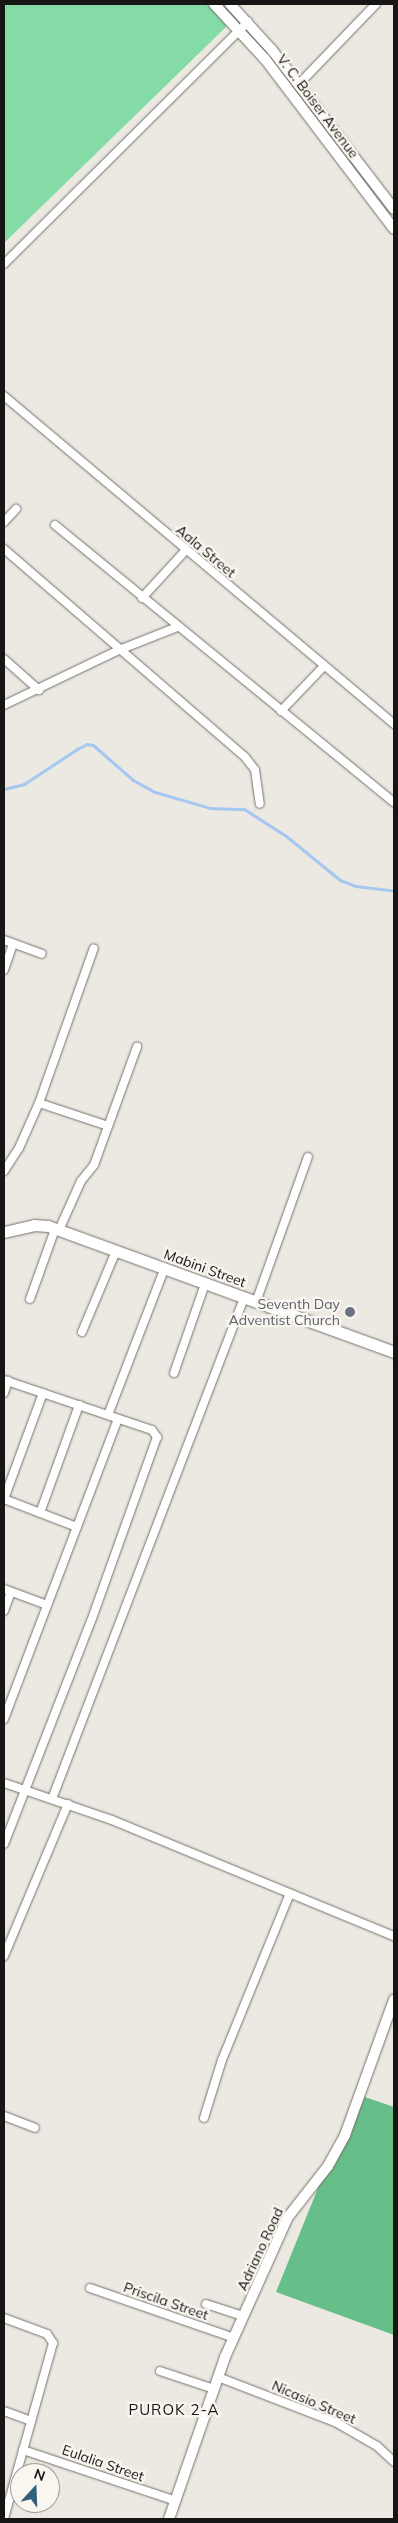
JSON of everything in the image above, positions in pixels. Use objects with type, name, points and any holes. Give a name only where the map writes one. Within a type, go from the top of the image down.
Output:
[{"type":"main road","name":"Mabini Street","points":[[4,1232],[34,1225],[57,1230],[164,1270],[394,1350]]},
{"type":"street","name":"V. C. Boiser Avenue","points":[[214,4],[240,29],[359,181],[394,229]]},
{"type":"street","name":"V. C. Boiser Avenue","points":[[230,4],[248,22],[298,84],[394,209]]},
{"type":"street","points":[[298,84],[376,4]]},
{"type":"street","points":[[4,264],[248,22]]},
{"type":"street","points":[[359,181],[368,175]]},
{"type":"street","name":"Aala Street","points":[[4,396],[394,724]]},
{"type":"street","points":[[4,522],[16,509]]},
{"type":"street","points":[[55,525],[394,802]]},
{"type":"street","points":[[4,549],[250,762],[255,770],[260,804]]},
{"type":"street","points":[[142,598],[186,551]]},
{"type":"street","points":[[4,705],[39,690],[119,650],[178,627]]},
{"type":"street","points":[[4,659],[39,690]]},
{"type":"street","points":[[281,711],[324,666]]},
{"type":"street","points":[[4,940],[42,954]]},
{"type":"street","points":[[4,970],[14,944]]},
{"type":"street","points":[[4,1171],[19,1148],[40,1103],[94,948]]},
{"type":"street","points":[[30,1299],[57,1230],[81,1181],[94,1165],[137,1047]]},
{"type":"street","points":[[40,1103],[108,1126]]},
{"type":"street","points":[[256,1302],[308,1157]]},
{"type":"street","points":[[82,1332],[116,1252]]},
{"type":"street","points":[[108,1415],[164,1270]]},
{"type":"street","points":[[174,1373],[205,1284]]},
{"type":"street","points":[[52,1799],[244,1298]]},
{"type":"street","points":[[4,1393],[6,1381],[152,1430],[157,1440],[4,1844]]},
{"type":"street","points":[[43,1393],[4,1499],[76,1527]]},
{"type":"street","points":[[40,1513],[79,1405]]},
{"type":"street","points":[[4,1718],[118,1419]]},
{"type":"street","points":[[4,1611],[7,1591],[47,1605]]},
{"type":"street","points":[[4,1784],[68,1804],[394,1936]]},
{"type":"street","points":[[4,1956],[68,1804]]},
{"type":"street","points":[[204,2118],[222,2060],[290,1893]]},
{"type":"street","name":"Adriano Road","points":[[169,2519],[218,2377],[234,2338],[288,2217],[328,2166],[345,2135],[394,2000]]},
{"type":"street","points":[[4,2116],[35,2128]]},
{"type":"street","name":"Priscila Street","points":[[90,2288],[234,2338]]},
{"type":"street","points":[[206,2304],[244,2316]]},
{"type":"street","points":[[4,2318],[46,2334],[53,2340],[4,2519]]},
{"type":"street","points":[[160,2371],[214,2389]]},
{"type":"street","name":"Nicasio Street","points":[[218,2377],[337,2423],[377,2446],[394,2462]]},
{"type":"street","points":[[4,2411],[31,2421]]},
{"type":"street","name":"Eulalia Street","points":[[23,2450],[176,2501]]},
{"type":"green space","points":[[4,4],[207,4],[228,25],[4,243]]},
{"type":"green space","points":[[356,2094],[394,2107],[394,2335],[276,2292]]},
{"type":"waterway","points":[[4,789],[24,784],[77,749],[87,744],[93,745],[133,780],[155,792],[210,808],[244,809],[286,836],[340,880],[356,886],[394,891]]},
{"type":"place","name":"Seventh Day Adventist Church","points":[[350,1312]]},
{"type":"district","name":"PUROK 2-A","points":[[174,2410]]}]
